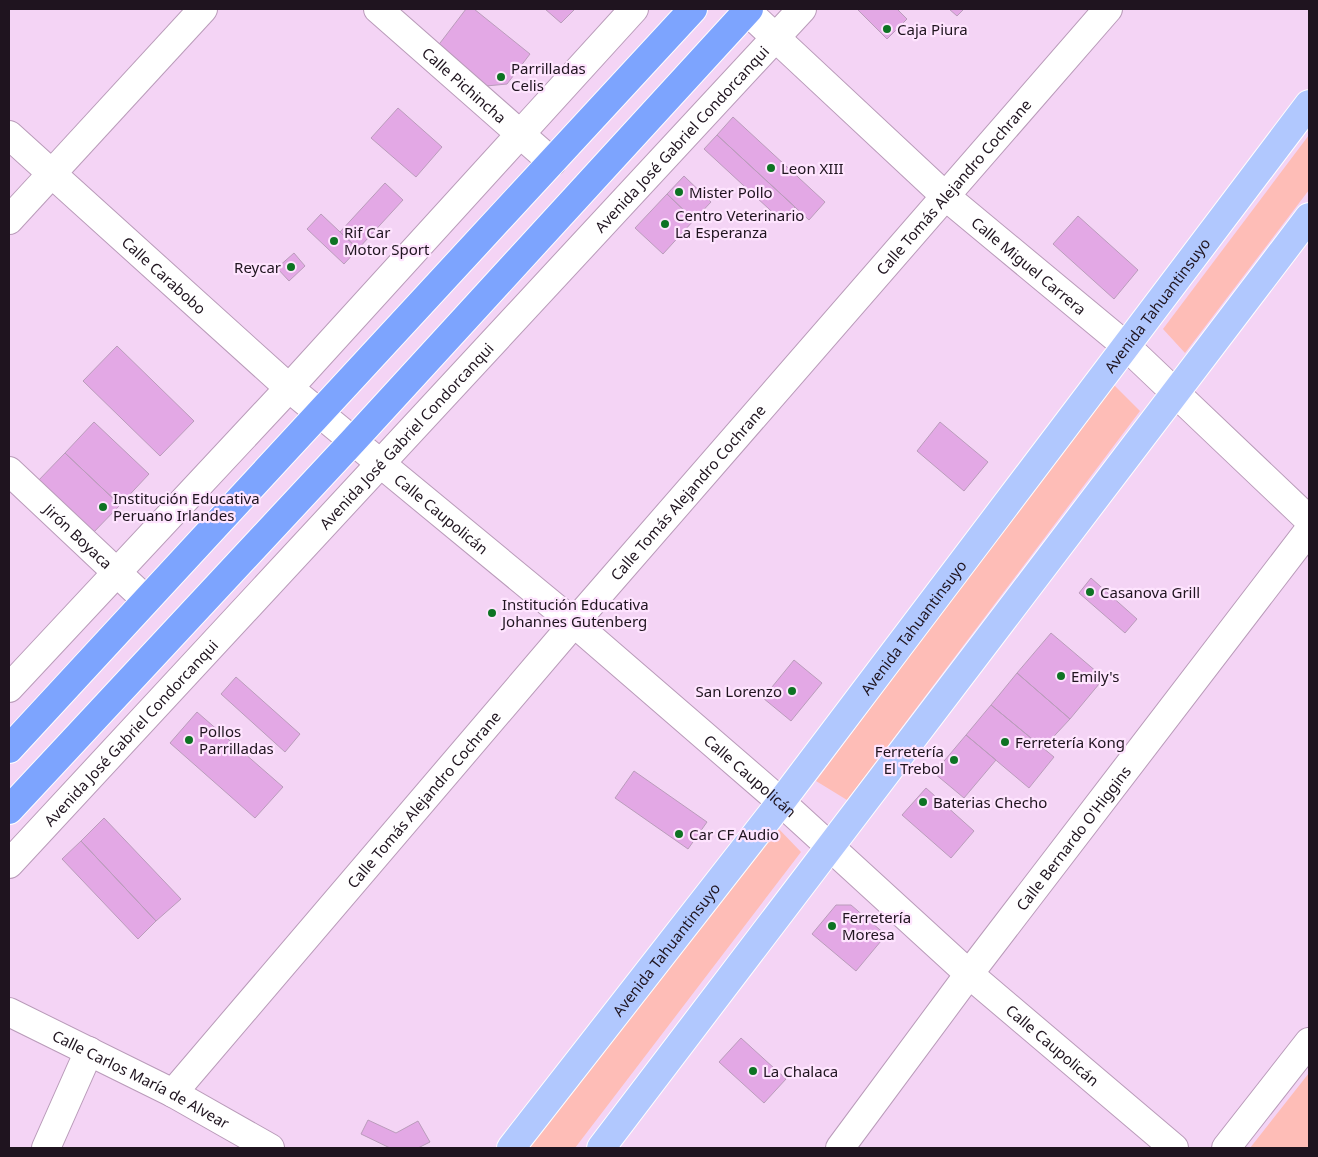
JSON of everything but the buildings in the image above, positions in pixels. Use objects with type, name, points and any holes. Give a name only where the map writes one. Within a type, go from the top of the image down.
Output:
[{"type":"highway","points":[[9,749],[693,9]]},
{"type":"highway","points":[[9,810],[353,441],[748,10]]},
{"type":"main road","name":"Avenida Tahuantinsuyo","points":[[511,1148],[781,802],[1309,104]]},
{"type":"main road","points":[[601,1148],[1309,217]]},
{"type":"street","points":[[9,220],[203,9]]},
{"type":"street","name":"Calle Pichincha","points":[[378,9],[552,162]]},
{"type":"street","points":[[9,688],[115,572],[289,388],[634,9]]},
{"type":"street","name":"Avenida José Gabriel Condorcanqui","points":[[9,864],[802,9]]},
{"type":"street","name":"Calle Tomás Alejandro Cochrane","points":[[173,1093],[574,623],[944,195],[1108,9]]},
{"type":"street","name":"Calle Miguel Carrera","points":[[748,10],[944,195],[1126,346],[1309,520]]},
{"type":"street","name":"Calle Carabobo","points":[[9,135],[319,413]]},
{"type":"street","name":"Calle Caupolicán","points":[[319,413],[574,623],[781,802],[969,974],[1174,1148]]},
{"type":"street","name":"Jirón Boyaca","points":[[9,471],[146,600]]},
{"type":"street","name":"Calle Bernardo O'Higgins","points":[[840,1148],[969,974],[1309,530]]},
{"type":"street","name":"Calle Carlos María de Alvear","points":[[9,1012],[173,1093],[270,1148]]},
{"type":"street","points":[[1226,1148],[1309,1042]]},
{"type":"street","points":[[46,1148],[89,1051]]},
{"type":"shaded area","points":[[1309,135],[1309,190],[1185,353],[1163,329]]},
{"type":"shaded area","points":[[1113,384],[1140,411],[847,800],[816,781]]},
{"type":"shaded area","points":[[776,826],[801,852],[575,1148],[526,1148]]},
{"type":"shaded area","points":[[1309,1073],[1309,1148],[1250,1148]]},
{"type":"place","name":"Caja Piura","points":[[887,29]]},
{"type":"place","name":"Parrilladas Celis","points":[[501,77]]},
{"type":"place","name":"Leon XIII","points":[[771,168]]},
{"type":"place","name":"Mister Pollo","points":[[679,192]]},
{"type":"place","name":"Centro Veterinario La Esperanza","points":[[665,224]]},
{"type":"place","name":"Rif Car Motor Sport","points":[[334,241]]},
{"type":"place","name":"Reycar","points":[[291,267]]},
{"type":"place","name":"Institución Educativa Peruano Irlandes","points":[[103,507]]},
{"type":"place","name":"Casanova Grill","points":[[1090,592]]},
{"type":"place","name":"Institución Educativa Johannes Gutenberg","points":[[492,613]]},
{"type":"place","name":"Emily's","points":[[1061,676]]},
{"type":"place","name":"San Lorenzo","points":[[792,691]]},
{"type":"place","name":"Pollos Parrilladas","points":[[189,740]]},
{"type":"place","name":"Ferretería Kong","points":[[1005,742]]},
{"type":"place","name":"Ferretería El Trebol","points":[[954,760]]},
{"type":"place","name":"Baterias Checho","points":[[923,802]]},
{"type":"place","name":"Car CF Audio","points":[[679,834]]},
{"type":"place","name":"Ferretería Moresa","points":[[832,926]]},
{"type":"place","name":"La Chalaca","points":[[753,1071]]}]
